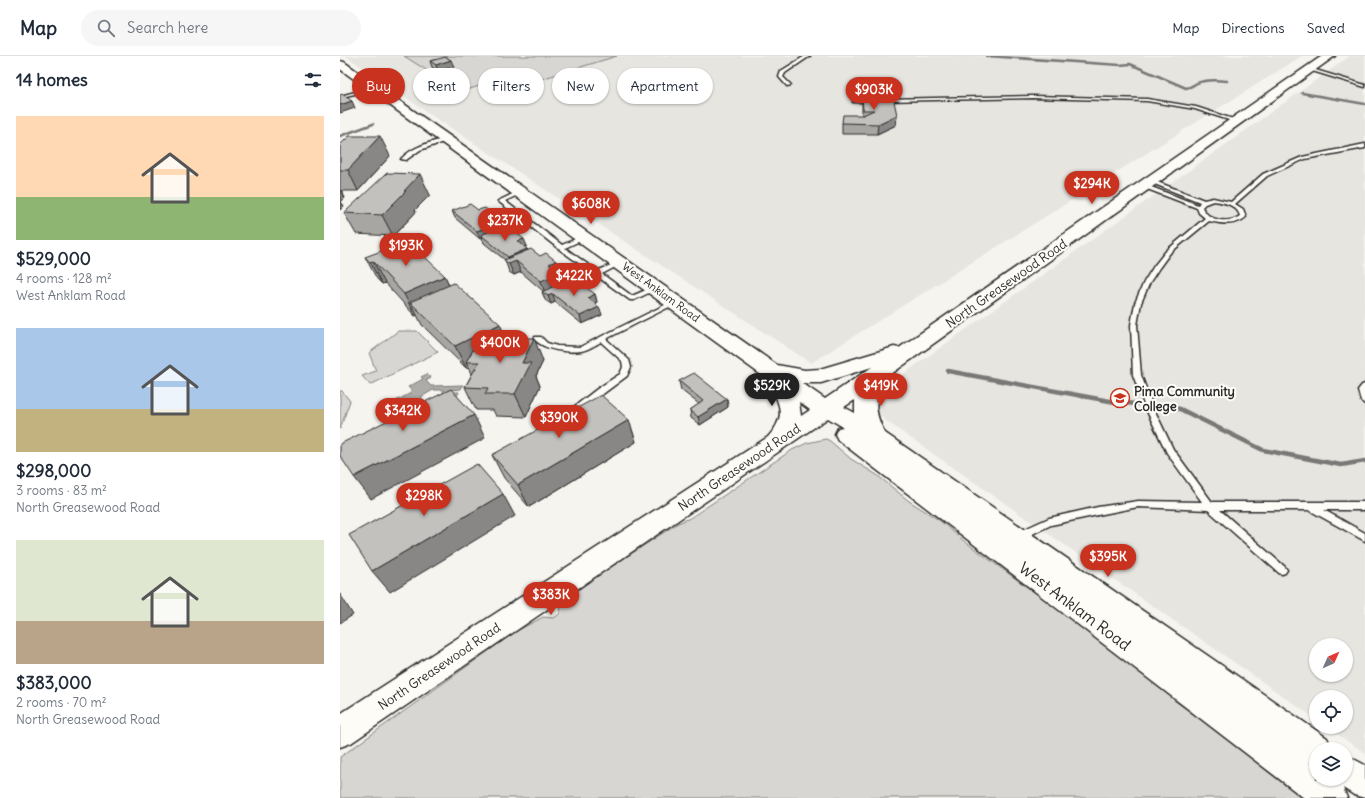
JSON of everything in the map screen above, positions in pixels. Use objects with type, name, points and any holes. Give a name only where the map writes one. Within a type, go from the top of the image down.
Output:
[{"type":"main road","name":"North Greasewood Road","points":[[340,732],[825,410],[1329,56]]},
{"type":"main road","name":"West Anklam Road","points":[[340,64],[352,72]]},
{"type":"main road","name":"West Anklam Road","points":[[397,104],[825,410],[840,414],[878,439],[1309,744]]},
{"type":"main road","points":[[771,371],[805,377],[821,376],[917,345]]},
{"type":"main road","points":[[771,371],[784,392],[791,411],[788,425],[775,444]]},
{"type":"main road","points":[[871,377],[864,406],[865,413],[878,439]]},
{"type":"main road","name":"West Anklam Road","points":[[825,410],[832,424],[1331,798]]},
{"type":"main road","points":[[1353,776],[1365,784]]},
{"type":"lane","points":[[789,85],[781,77],[783,72],[808,56]]},
{"type":"lane","points":[[1310,69],[1365,86]]},
{"type":"lane","points":[[346,95],[352,94]]},
{"type":"lane","points":[[855,101],[1033,97],[1147,100],[1196,108],[1237,121]]},
{"type":"lane","points":[[404,159],[409,153],[415,150],[447,139]]},
{"type":"lane","points":[[1232,204],[1265,175],[1304,158],[1365,146]]},
{"type":"lane","points":[[1147,184],[1204,202],[1220,201],[1232,204],[1241,210],[1243,214],[1240,220],[1230,222],[1209,218],[1201,213],[1199,207],[1147,184]]},
{"type":"lane","points":[[521,192],[501,201],[597,274],[632,299],[655,288]]},
{"type":"lane","points":[[1199,207],[1204,202]]},
{"type":"lane","points":[[1209,218],[1168,252],[1156,267],[1138,303],[1134,325],[1137,375],[1149,407],[1170,451],[1209,505],[1282,570]]},
{"type":"lane","points":[[561,248],[584,238]]},
{"type":"lane","points":[[597,274],[620,263]]},
{"type":"lane","points":[[538,339],[545,345],[569,349],[581,349],[675,302]]},
{"type":"lane","points":[[572,412],[623,376],[627,367],[625,360],[602,339]]},
{"type":"lane","points":[[1365,387],[1362,390],[1365,401]]},
{"type":"lane","points":[[1017,537],[1049,522],[1138,504],[1311,507],[1365,506]]},
{"type":"lane","points":[[1311,507],[1365,537]]},
{"type":"shaded area","points":[[346,56],[1302,56],[811,363],[415,104],[470,104],[470,68],[413,68],[413,102],[405,97],[405,68],[363,68]]},
{"type":"shaded area","points":[[404,56],[617,56],[577,68],[552,68],[552,76],[544,78],[544,68],[478,68],[478,86],[470,89],[470,68],[423,68]]},
{"type":"shaded area","name":"Pima Community College","points":[[1350,56],[1365,56],[1365,753],[1353,745],[1353,742],[1349,742],[1337,734],[1353,734],[1353,690],[1309,690],[1309,714],[886,421],[870,406],[881,390]]},
{"type":"shaded area","points":[[398,331],[417,331],[438,352],[370,385],[362,376],[376,371],[369,353]]},
{"type":"shaded area","points":[[427,374],[431,378],[426,381],[431,386],[463,385],[461,389],[449,390],[447,392],[459,392],[456,398],[440,399],[444,390],[433,390],[421,397],[424,400],[392,416],[382,404],[388,401],[390,404],[411,393],[411,390],[408,387],[423,379],[421,377]]},
{"type":"shaded area","points":[[340,391],[342,391],[350,401],[340,429]]},
{"type":"shaded area","points":[[826,439],[851,459],[877,475],[909,501],[939,520],[964,541],[1049,602],[1166,690],[1175,701],[1311,798],[340,798],[340,757],[515,632],[543,617],[553,618],[557,616],[560,613],[561,603],[590,581],[678,523],[690,518],[792,450],[807,443]]},
{"type":"building","points":[[446,57],[451,60],[436,65],[430,61]]},
{"type":"building","points":[[342,94],[352,101],[340,105],[340,95]]},
{"type":"building","points":[[893,97],[897,115],[878,124],[842,123],[843,115],[863,115],[874,110],[863,110],[862,98]]},
{"type":"building","points":[[349,136],[380,136],[348,170],[340,170],[340,145]]},
{"type":"building","points":[[387,173],[420,174],[404,191],[406,191],[382,215],[344,213]]},
{"type":"building","points":[[470,204],[478,210],[485,208],[493,214],[487,217],[495,224],[477,231],[452,211]]},
{"type":"building","points":[[500,227],[508,234],[515,232],[524,239],[518,241],[527,249],[508,257],[481,235]]},
{"type":"building","points":[[408,241],[445,276],[404,294],[373,261],[370,262],[365,257]]},
{"type":"building","points":[[531,249],[540,256],[546,253],[556,261],[549,264],[559,273],[541,281],[516,261],[509,264],[504,260]]},
{"type":"building","points":[[567,280],[578,289],[584,286],[595,294],[588,298],[599,307],[580,316],[553,294],[548,296],[542,292]]},
{"type":"building","points":[[454,283],[500,324],[455,346],[410,302]]},
{"type":"building","points":[[480,338],[534,338],[522,363],[531,363],[515,394],[485,394],[488,388],[465,387],[479,362],[466,362]]},
{"type":"building","points":[[694,373],[727,399],[698,417],[690,410],[703,401],[679,381]]},
{"type":"building","points":[[451,389],[474,415],[354,477],[340,456],[340,444]]},
{"type":"building","points":[[601,395],[629,420],[518,485],[492,455]]},
{"type":"building","points":[[477,464],[503,494],[372,571],[349,535]]},
{"type":"waterway","points":[[987,56],[1120,65],[1130,64],[1186,88],[1204,81],[1227,81]]},
{"type":"waterway","points":[[1302,93],[1365,104]]},
{"type":"waterway","points":[[340,136],[373,124]]},
{"type":"waterway","points":[[948,371],[1115,402],[1136,404]]},
{"type":"waterway","points":[[1170,407],[1180,409],[1263,450],[1341,465],[1365,461]]},
{"type":"place","name":"Pima Community College","points":[[1120,398]]}]
